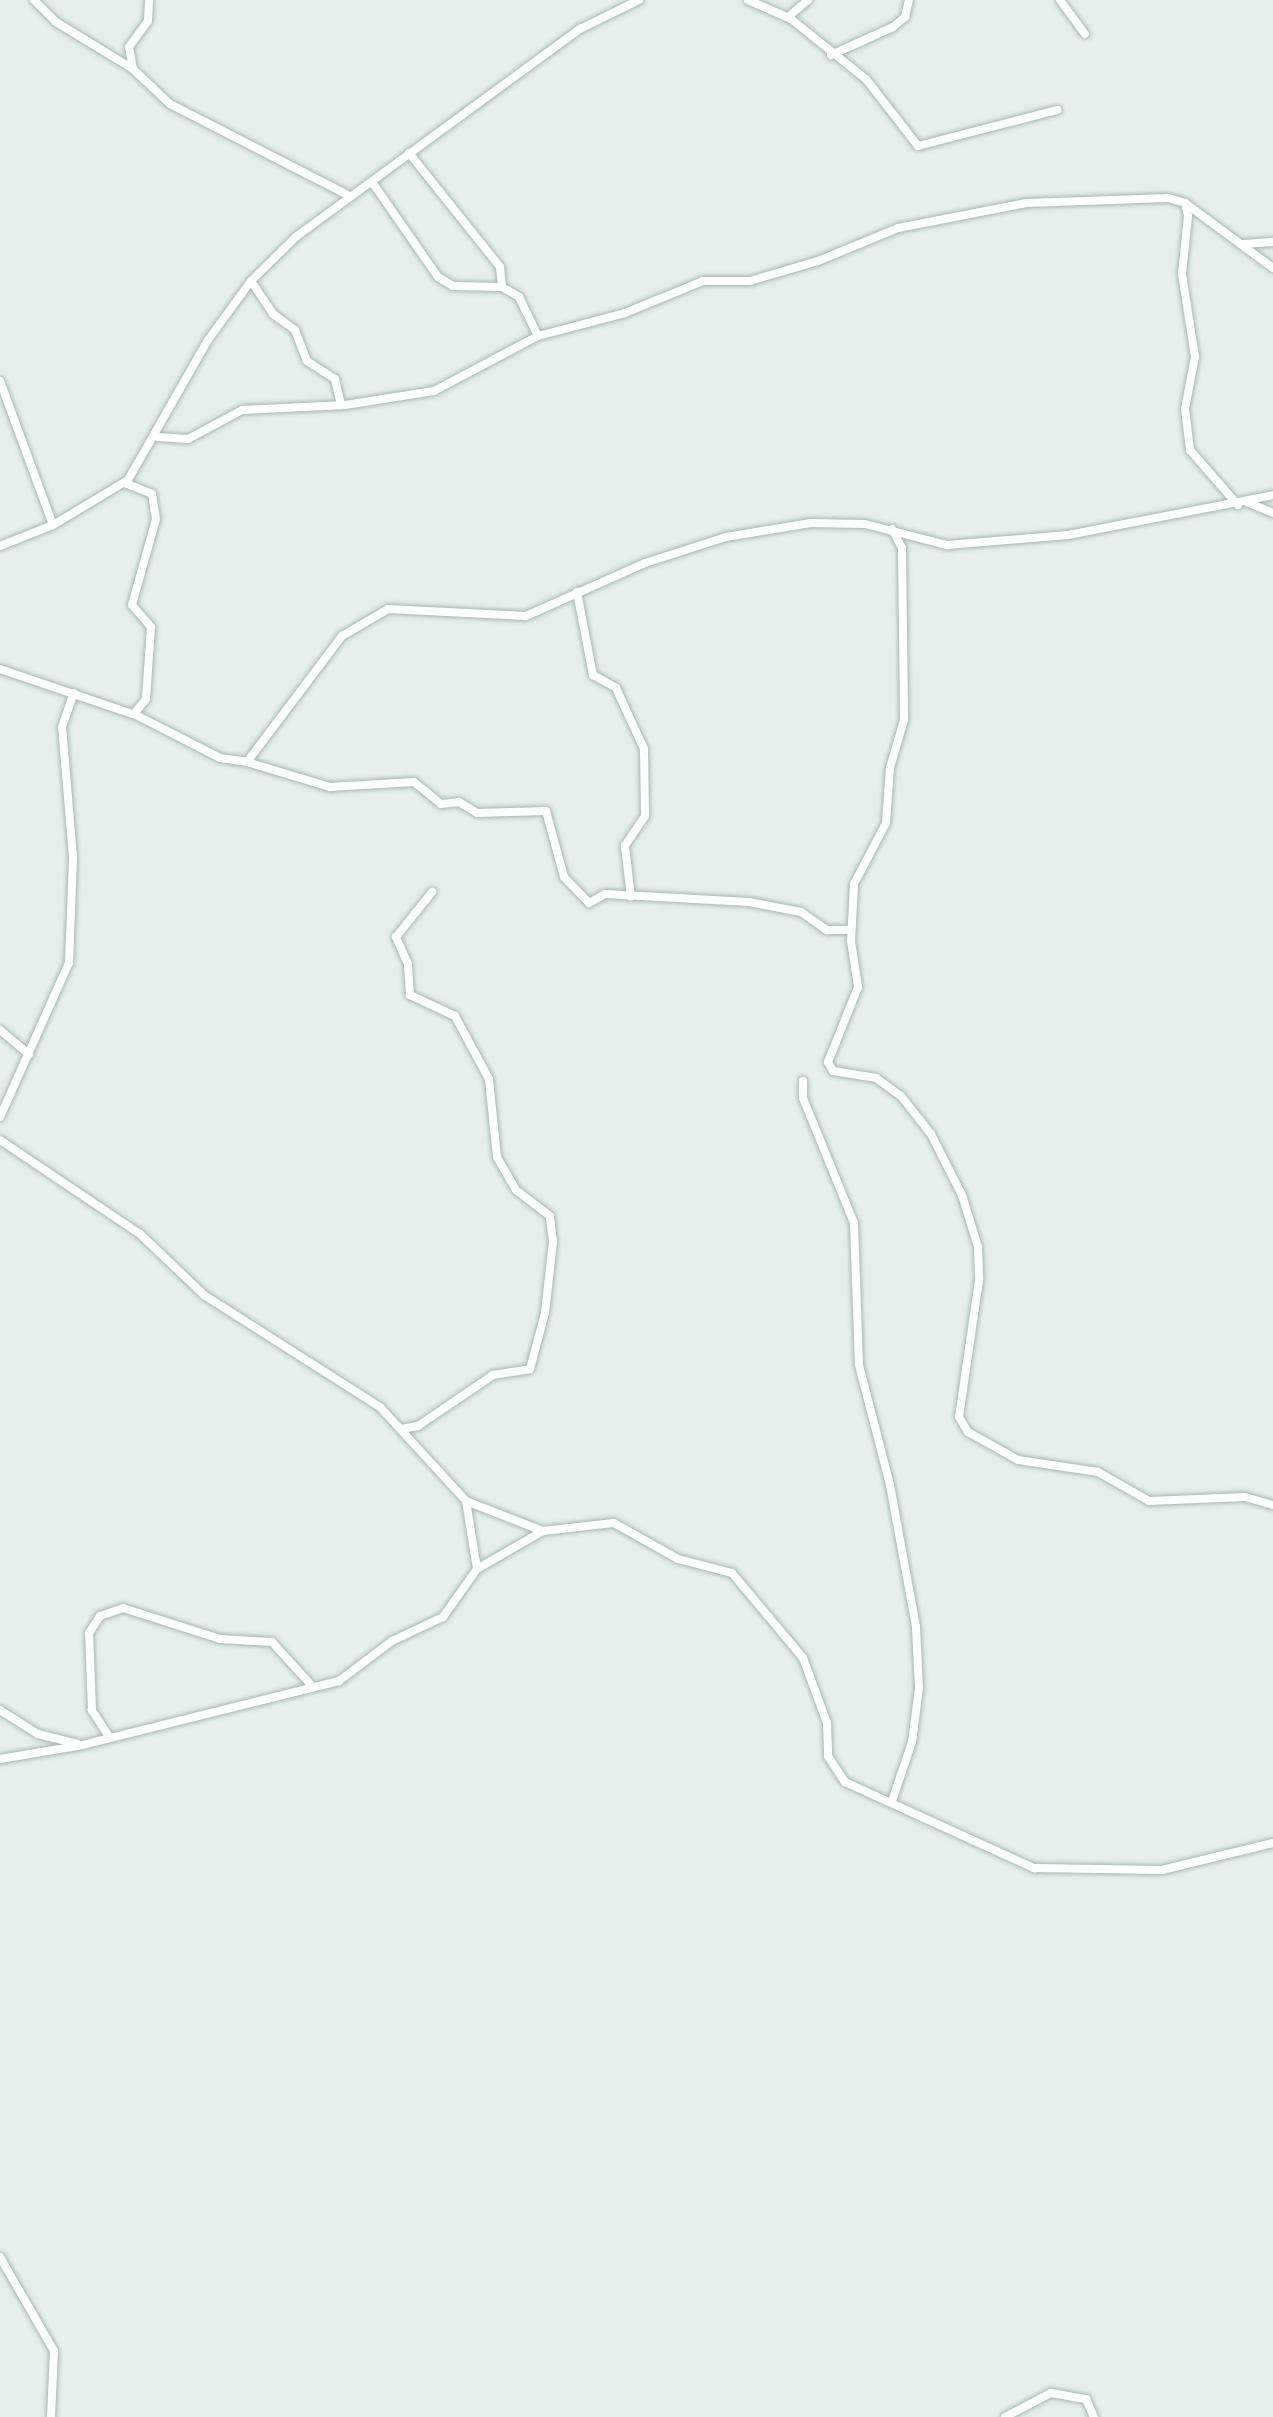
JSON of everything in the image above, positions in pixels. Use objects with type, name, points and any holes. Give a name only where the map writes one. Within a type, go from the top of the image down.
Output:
[{"type":"street","points":[[34,0],[56,22],[133,69],[170,104],[350,196]]},
{"type":"street","points":[[133,69],[129,46],[148,21],[149,0]]},
{"type":"street","points":[[0,546],[53,525],[125,483],[158,437],[208,340],[251,281],[297,236],[409,153],[484,105],[589,23],[639,0]]},
{"type":"street","points":[[748,0],[788,17],[874,85],[918,146],[1057,110]]},
{"type":"street","points":[[788,17],[808,0]]},
{"type":"street","points":[[830,54],[893,27],[905,17],[909,0]]},
{"type":"street","points":[[1060,0],[1085,34]]},
{"type":"street","points":[[409,153],[500,267],[502,286]]},
{"type":"street","points":[[372,182],[438,277],[453,286],[502,286],[519,298],[538,336]]},
{"type":"street","points":[[158,437],[188,439],[242,410],[342,406],[434,391],[538,336],[625,313],[703,281],[750,281],[818,261],[898,228],[1104,196],[1186,204],[1273,268]]},
{"type":"street","points":[[1186,204],[1182,274],[1195,368],[1185,410],[1190,450],[1243,504],[1273,513]]},
{"type":"street","points":[[1243,244],[1273,242]]},
{"type":"street","points":[[251,281],[273,314],[294,330],[310,364],[335,379],[342,406]]},
{"type":"street","points":[[0,380],[53,525]]},
{"type":"street","points":[[125,483],[152,494],[156,519],[132,605],[151,627],[146,699],[134,714]]},
{"type":"street","points":[[247,762],[342,636],[363,620],[405,606],[506,619],[726,536],[811,523],[892,530],[947,545],[1059,536],[1273,496]]},
{"type":"street","points":[[892,530],[903,556],[904,720],[890,768],[886,824],[854,884],[851,930],[858,987],[830,1067],[876,1078],[914,1110],[951,1170],[978,1247],[977,1321],[958,1410],[962,1426],[1018,1460],[1098,1472],[1148,1501],[1246,1497],[1273,1505]]},
{"type":"street","points":[[578,592],[593,676],[616,688],[644,749],[644,816],[625,846],[631,897]]},
{"type":"street","points":[[0,669],[134,714],[220,758],[247,762],[330,788],[414,782],[440,804],[459,802],[477,813],[546,811],[564,877],[589,903],[603,894],[749,902],[801,912],[826,930],[851,930]]},
{"type":"street","points":[[0,1117],[65,979],[70,949],[73,857],[62,727],[74,693]]},
{"type":"street","points":[[401,1429],[418,1426],[492,1375],[530,1368],[545,1313],[553,1242],[550,1216],[516,1190],[496,1157],[489,1080],[455,1016],[410,995],[408,964],[396,938],[432,892]]},
{"type":"street","points":[[0,1030],[28,1054]]},
{"type":"street","points":[[804,1081],[803,1098],[854,1223],[860,1365],[890,1485],[916,1627],[919,1688],[912,1742],[892,1801]]},
{"type":"street","points":[[0,1140],[140,1234],[204,1295],[348,1386],[401,1429],[466,1501],[543,1531]]},
{"type":"street","points":[[466,1501],[476,1569]]},
{"type":"street","points":[[0,1758],[83,1745],[108,1735],[339,1681],[392,1642],[443,1616],[476,1569],[513,1542],[543,1531],[614,1522],[678,1559],[740,1578],[803,1658],[826,1724],[833,1769],[861,1792],[892,1801],[1048,1871],[1072,1864],[1162,1870],[1273,1843]]},
{"type":"street","points":[[108,1735],[92,1710],[89,1633],[100,1616],[123,1608],[220,1639],[272,1642],[312,1687]]},
{"type":"street","points":[[0,1710],[38,1734],[83,1745]]},
{"type":"street","points":[[0,2257],[54,2350],[51,2417]]},
{"type":"street","points":[[1005,2417],[1050,2392],[1086,2399],[1094,2417]]}]
